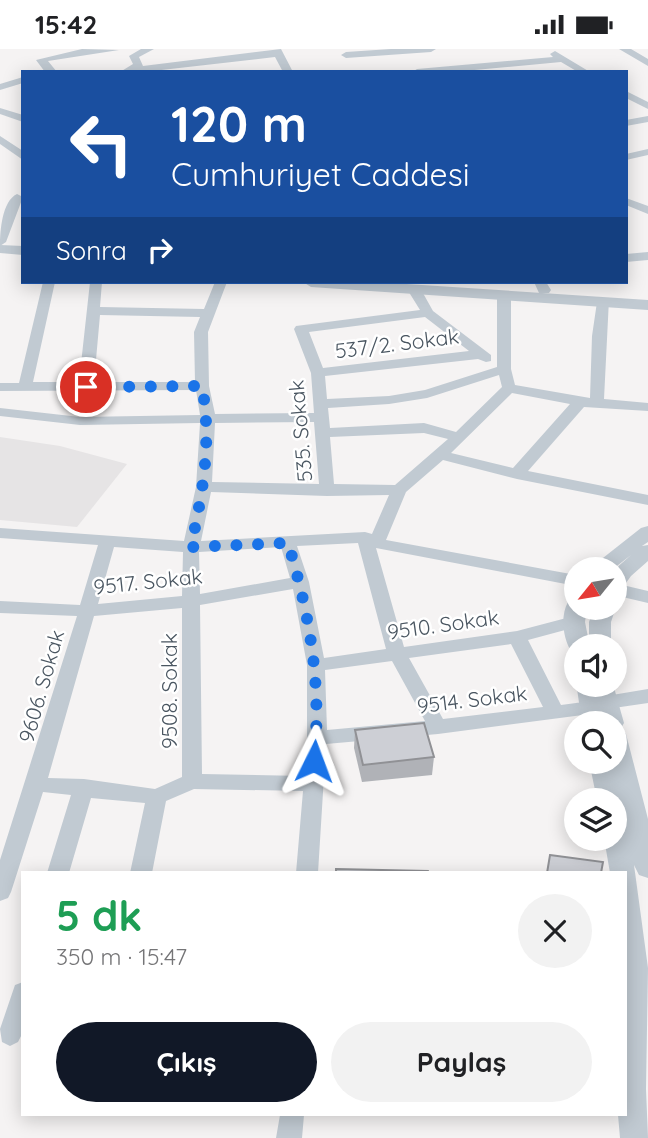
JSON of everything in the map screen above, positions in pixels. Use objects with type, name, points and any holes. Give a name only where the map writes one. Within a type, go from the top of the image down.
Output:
[{"type":"street","points":[[52,70],[41,61],[82,50],[114,49],[124,70]]},
{"type":"street","points":[[126,70],[139,65],[134,56],[149,49]]},
{"type":"street","points":[[347,56],[431,49]]},
{"type":"street","points":[[506,49],[527,70]]},
{"type":"street","points":[[550,49],[581,70]]},
{"type":"street","points":[[624,49],[647,61]]},
{"type":"street","points":[[132,70],[277,52],[287,70]]},
{"type":"street","points":[[429,70],[487,61],[519,65],[562,59]]},
{"type":"street","points":[[632,64],[647,61]]},
{"type":"street","points":[[0,87],[21,81]]},
{"type":"street","points":[[628,94],[648,90]]},
{"type":"street","points":[[628,95],[648,106]]},
{"type":"street","points":[[0,111],[21,105]]},
{"type":"street","points":[[0,111],[21,118]]},
{"type":"street","points":[[628,123],[648,119]]},
{"type":"street","points":[[0,139],[21,155]]},
{"type":"street","points":[[630,156],[648,152]]},
{"type":"street","points":[[630,156],[648,163]]},
{"type":"street","points":[[0,196],[20,197],[0,242]]},
{"type":"street","points":[[628,202],[648,211]]},
{"type":"street","points":[[628,216],[648,211]]},
{"type":"street","points":[[7,222],[21,221]]},
{"type":"street","points":[[0,249],[21,251]]},
{"type":"street","points":[[628,258],[648,256]]},
{"type":"street","points":[[0,257],[21,258]]},
{"type":"street","points":[[25,387],[49,284]]},
{"type":"street","points":[[86,387],[96,284]]},
{"type":"street","name":"9508. Sokak","points":[[192,781],[191,547],[204,487],[208,419],[202,386],[201,332],[221,284]]},
{"type":"street","points":[[378,284],[542,286],[648,297]]},
{"type":"street","points":[[412,285],[504,295],[648,305]]},
{"type":"street","points":[[412,285],[428,313],[504,369]]},
{"type":"street","points":[[504,295],[504,369],[509,388]]},
{"type":"street","points":[[517,474],[589,403],[604,302]]},
{"type":"street","points":[[95,311],[208,313]]},
{"type":"street","name":"535. Sokak","points":[[327,491],[317,373],[302,329],[428,313]]},
{"type":"street","name":"537/2. Sokak","points":[[317,373],[481,354]]},
{"type":"street","points":[[321,418],[389,400],[427,394],[504,369]]},
{"type":"street","points":[[0,387],[202,386]]},
{"type":"street","points":[[509,388],[589,403],[648,407]]},
{"type":"street","points":[[438,727],[397,654],[370,540],[400,490],[509,388]]},
{"type":"street","points":[[0,412],[80,421],[321,418],[424,428],[459,437]]},
{"type":"street","points":[[440,455],[517,474],[648,500]]},
{"type":"street","points":[[204,487],[327,491],[400,490]]},
{"type":"street","points":[[615,557],[648,532]]},
{"type":"street","points":[[0,533],[191,547],[370,540],[564,579]]},
{"type":"street","name":"9606. Sokak","points":[[0,892],[36,785],[108,540]]},
{"type":"street","points":[[288,543],[300,582],[316,665],[317,738],[307,871]]},
{"type":"street","points":[[627,568],[648,551]]},
{"type":"street","name":"9517. Sokak","points":[[0,607],[86,611],[191,601],[300,582]]},
{"type":"street","points":[[627,591],[648,597]]},
{"type":"street","name":"9510. Sokak","points":[[316,665],[517,637],[564,619]]},
{"type":"street","points":[[517,637],[554,711]]},
{"type":"street","name":"9514. Sokak","points":[[317,738],[601,708],[648,696]]},
{"type":"street","points":[[624,774],[648,868]]},
{"type":"street","points":[[36,785],[84,787],[158,797],[192,781],[312,784]]},
{"type":"street","points":[[59,871],[84,787]]},
{"type":"street","points":[[141,871],[158,797]]},
{"type":"street","points":[[619,851],[623,871]]},
{"type":"street","points":[[627,902],[639,1013],[635,1138]]},
{"type":"street","points":[[11,1035],[21,999]]},
{"type":"street","points":[[289,1138],[292,1116]]},
{"type":"shaded area","points":[[0,437],[60,446],[127,464],[77,527],[0,520]]},
{"type":"building","points":[[424,723],[434,757],[363,765],[355,730]]},
{"type":"building","points":[[550,855],[603,862],[601,871],[547,871]]},
{"type":"building","points":[[336,869],[428,871],[336,871]]},
{"type":"route","points":[[86,387],[202,386],[208,419],[204,487],[191,547],[288,543],[300,582],[316,665],[317,738],[314,761]]}]
